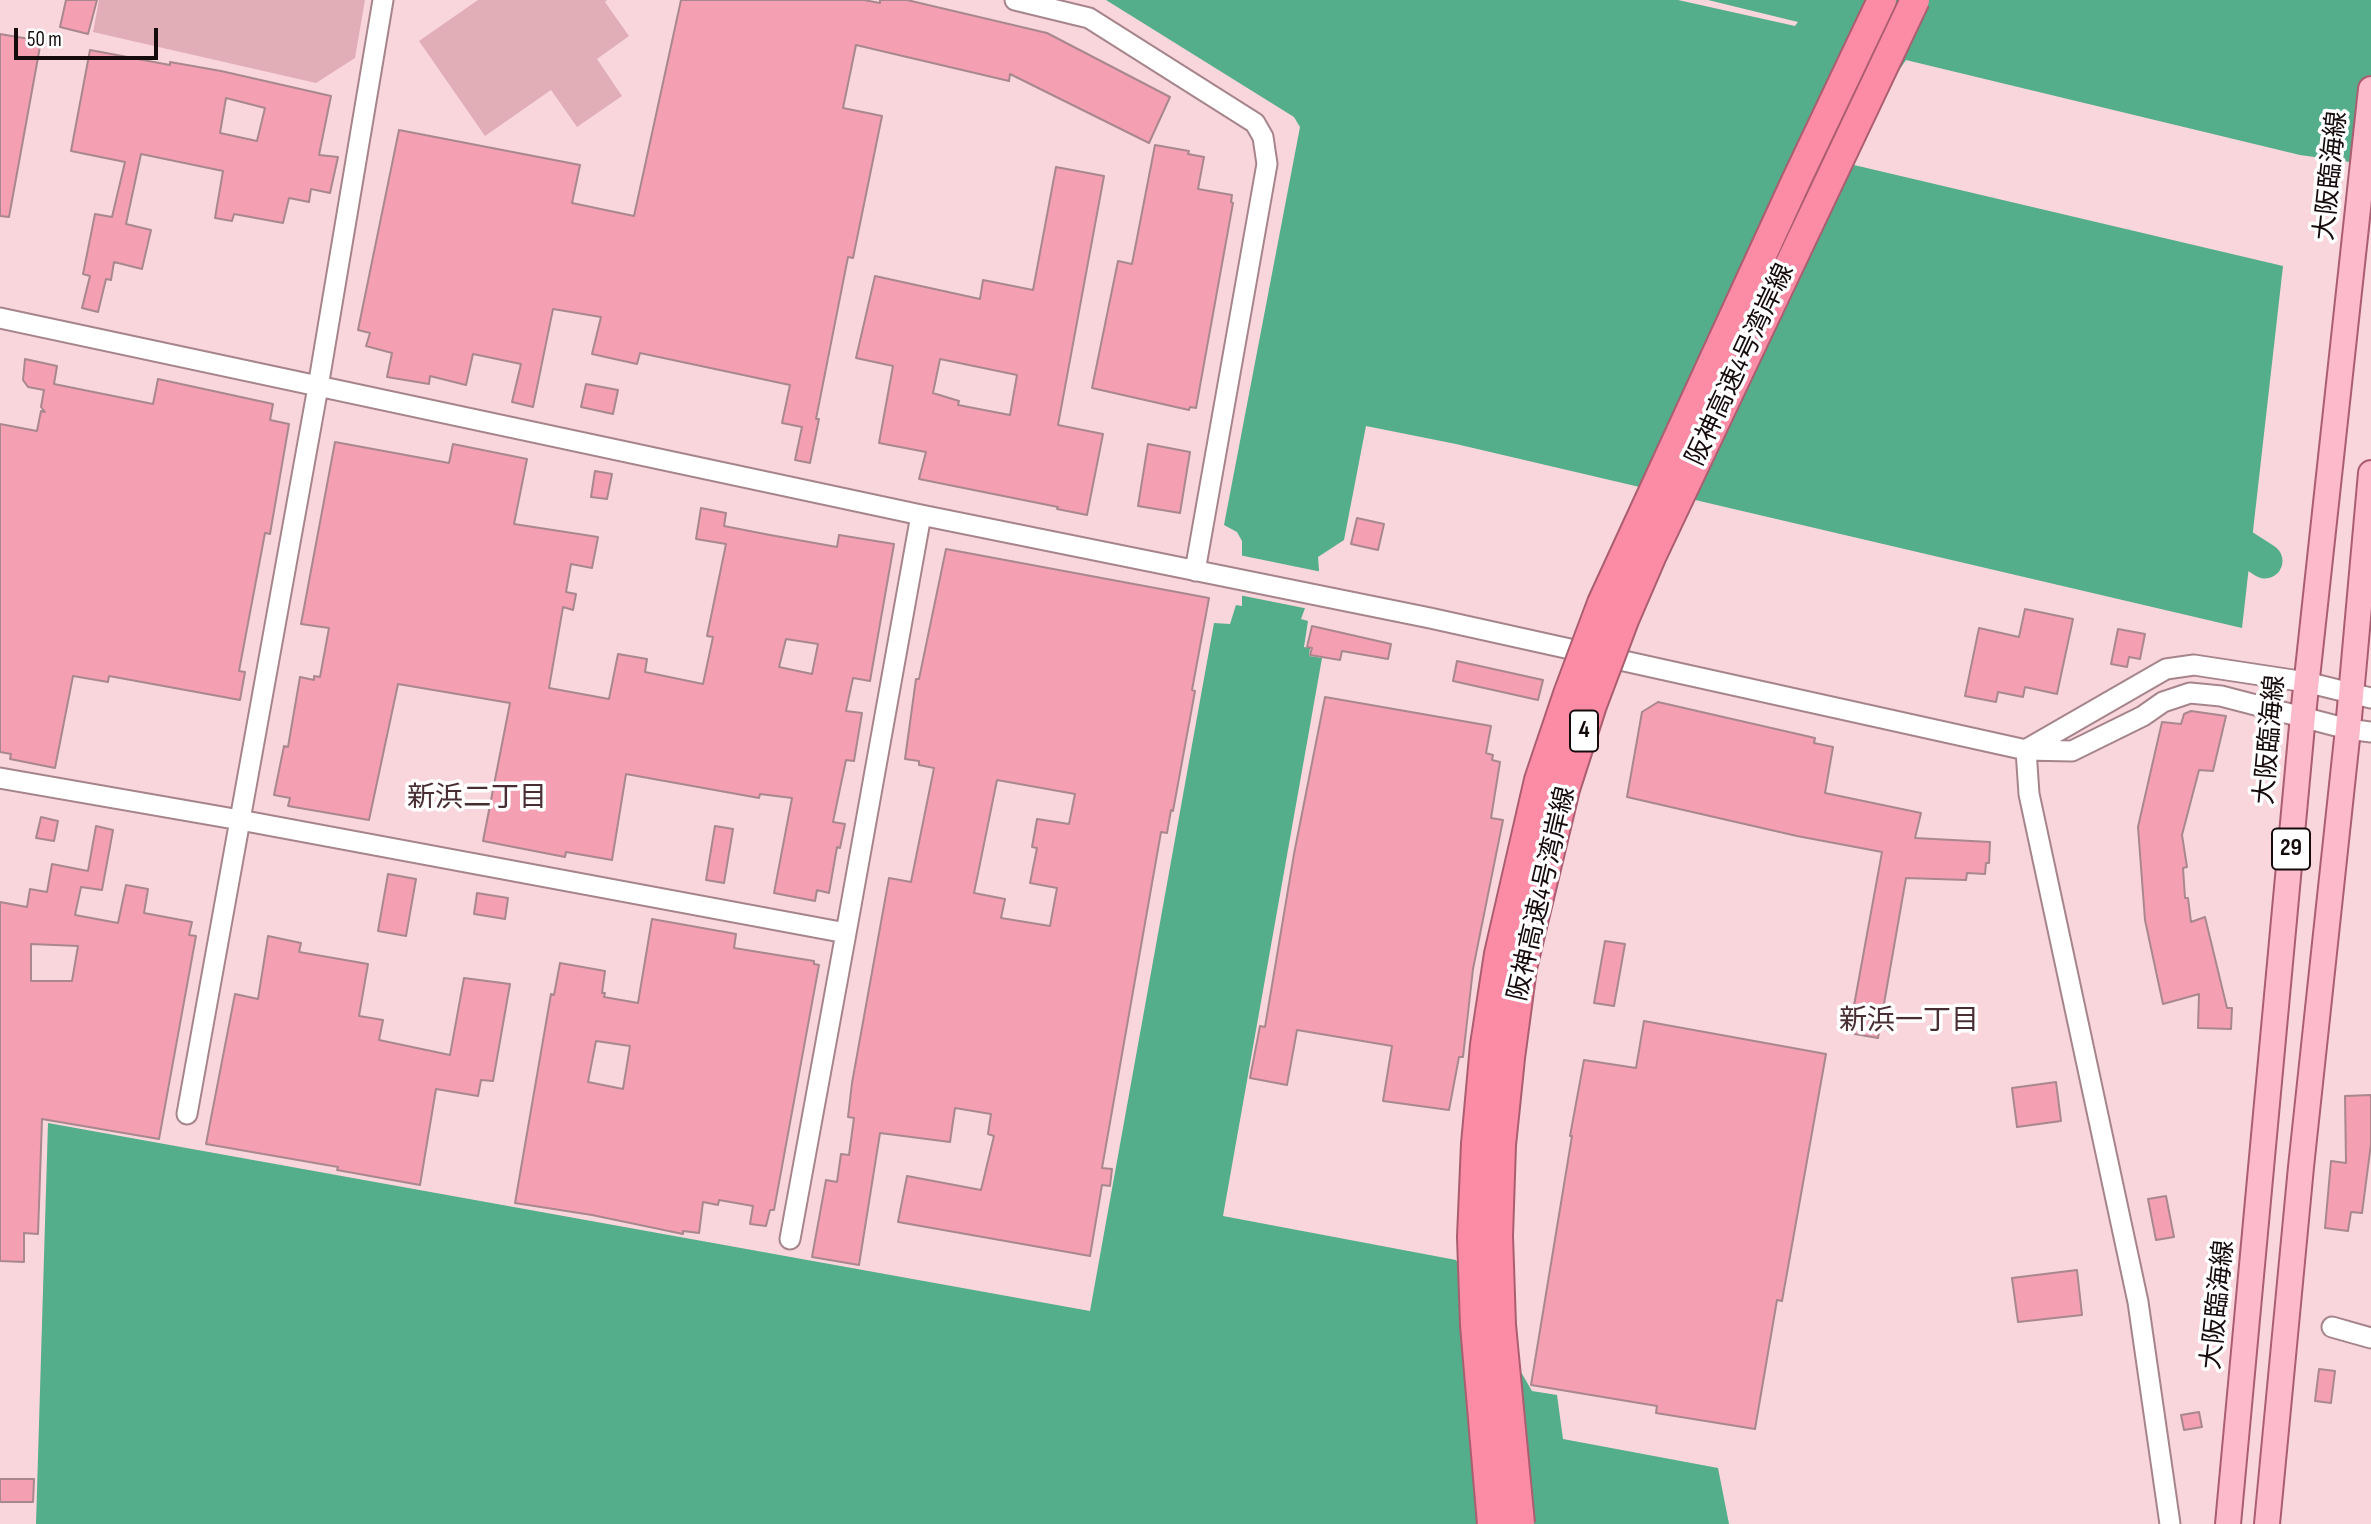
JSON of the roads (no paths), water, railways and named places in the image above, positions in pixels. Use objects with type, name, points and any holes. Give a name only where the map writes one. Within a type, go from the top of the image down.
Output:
[{"type":"highway","name":"阪神高速4号湾岸線","points":[[1492,1524],[1475,1325],[1472,1237],[1476,1144],[1485,1045],[1499,954],[1536,793],[1568,694],[1602,603],[1882,0]]},
{"type":"highway","name":"阪神高速4号湾岸線","points":[[1520,1524],[1501,1325],[1498,1236],[1502,1145],[1522,968],[1565,789],[1592,705],[1652,555],[1915,0]]},
{"type":"main road","name":"大阪臨海線","points":[[2228,1524],[2306,682],[2371,89]]},
{"type":"main road","name":"29","points":[[2267,1524],[2302,1153],[2360,731],[2371,473]]},
{"type":"street","points":[[187,1114],[318,387],[383,0]]},
{"type":"street","points":[[1015,0],[1089,19],[1255,123],[1263,137],[1267,164],[1195,571]]},
{"type":"street","points":[[0,318],[921,516],[1322,594],[2026,750],[2072,751],[2143,716],[2163,702],[2190,693],[2221,696],[2360,731]]},
{"type":"street","points":[[790,1239],[921,516]]},
{"type":"street","points":[[2026,750],[2166,669],[2194,665],[2306,682],[2361,696]]},
{"type":"street","points":[[2026,750],[2029,794],[2138,1302],[2170,1524]]},
{"type":"street","points":[[0,778],[846,933]]},
{"type":"street","points":[[2332,1326],[2371,1338]]},
{"type":"waterway","points":[[2212,527],[2265,561]]},
{"type":"district","name":"新浜二丁目","points":[[477,799]]},
{"type":"district","name":"新浜一丁目","points":[[1909,1022]]}]
